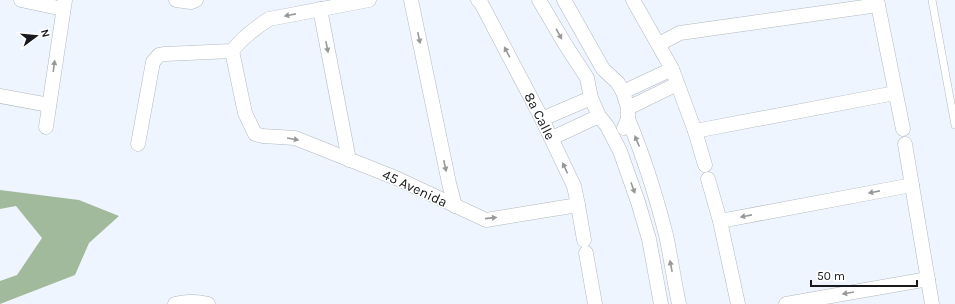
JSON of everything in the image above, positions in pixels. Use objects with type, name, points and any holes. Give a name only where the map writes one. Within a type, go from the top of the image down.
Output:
[{"type":"street","points":[[21,0],[64,4],[46,127]]},
{"type":"street","points":[[176,0],[191,2],[196,0]]},
{"type":"street","points":[[138,144],[153,62],[159,55],[232,50],[259,25],[269,19],[370,0]]},
{"type":"street","points":[[412,0],[455,206]]},
{"type":"street","name":"8a Calle","points":[[478,0],[552,138],[574,186],[595,304]]},
{"type":"street","points":[[539,0],[587,78],[591,98],[620,151],[649,239],[660,304]]},
{"type":"street","points":[[564,0],[603,69],[615,79],[623,92],[628,114],[655,196],[666,236],[679,304]]},
{"type":"street","points":[[633,0],[672,69],[695,131],[720,221],[738,304]]},
{"type":"street","points":[[659,44],[680,33],[877,2],[902,129]]},
{"type":"street","points":[[320,9],[349,160]]},
{"type":"street","name":"45 Avenida","points":[[232,50],[245,113],[255,134],[295,138],[396,178],[486,220],[578,204]]},
{"type":"street","points":[[587,78],[591,70],[599,68],[603,69]]},
{"type":"street","points":[[623,92],[672,69]]},
{"type":"street","points":[[603,121],[611,129],[620,130],[624,128],[628,114],[677,84]]},
{"type":"street","points":[[695,131],[895,93]]},
{"type":"street","points":[[0,96],[49,105]]},
{"type":"street","points":[[542,119],[591,98]]},
{"type":"street","points":[[552,138],[603,121]]},
{"type":"street","points":[[905,144],[932,304]]},
{"type":"street","points":[[720,221],[912,185]]},
{"type":"street","points":[[786,304],[928,279]]},
{"type":"street","points":[[175,304],[200,302],[208,304]]},
{"type":"lane","points":[[932,0],[955,125]]},
{"type":"green space","points":[[0,190],[79,200],[119,216],[89,243],[75,275],[0,304],[0,281],[17,275],[42,238],[16,206],[0,209]]}]
